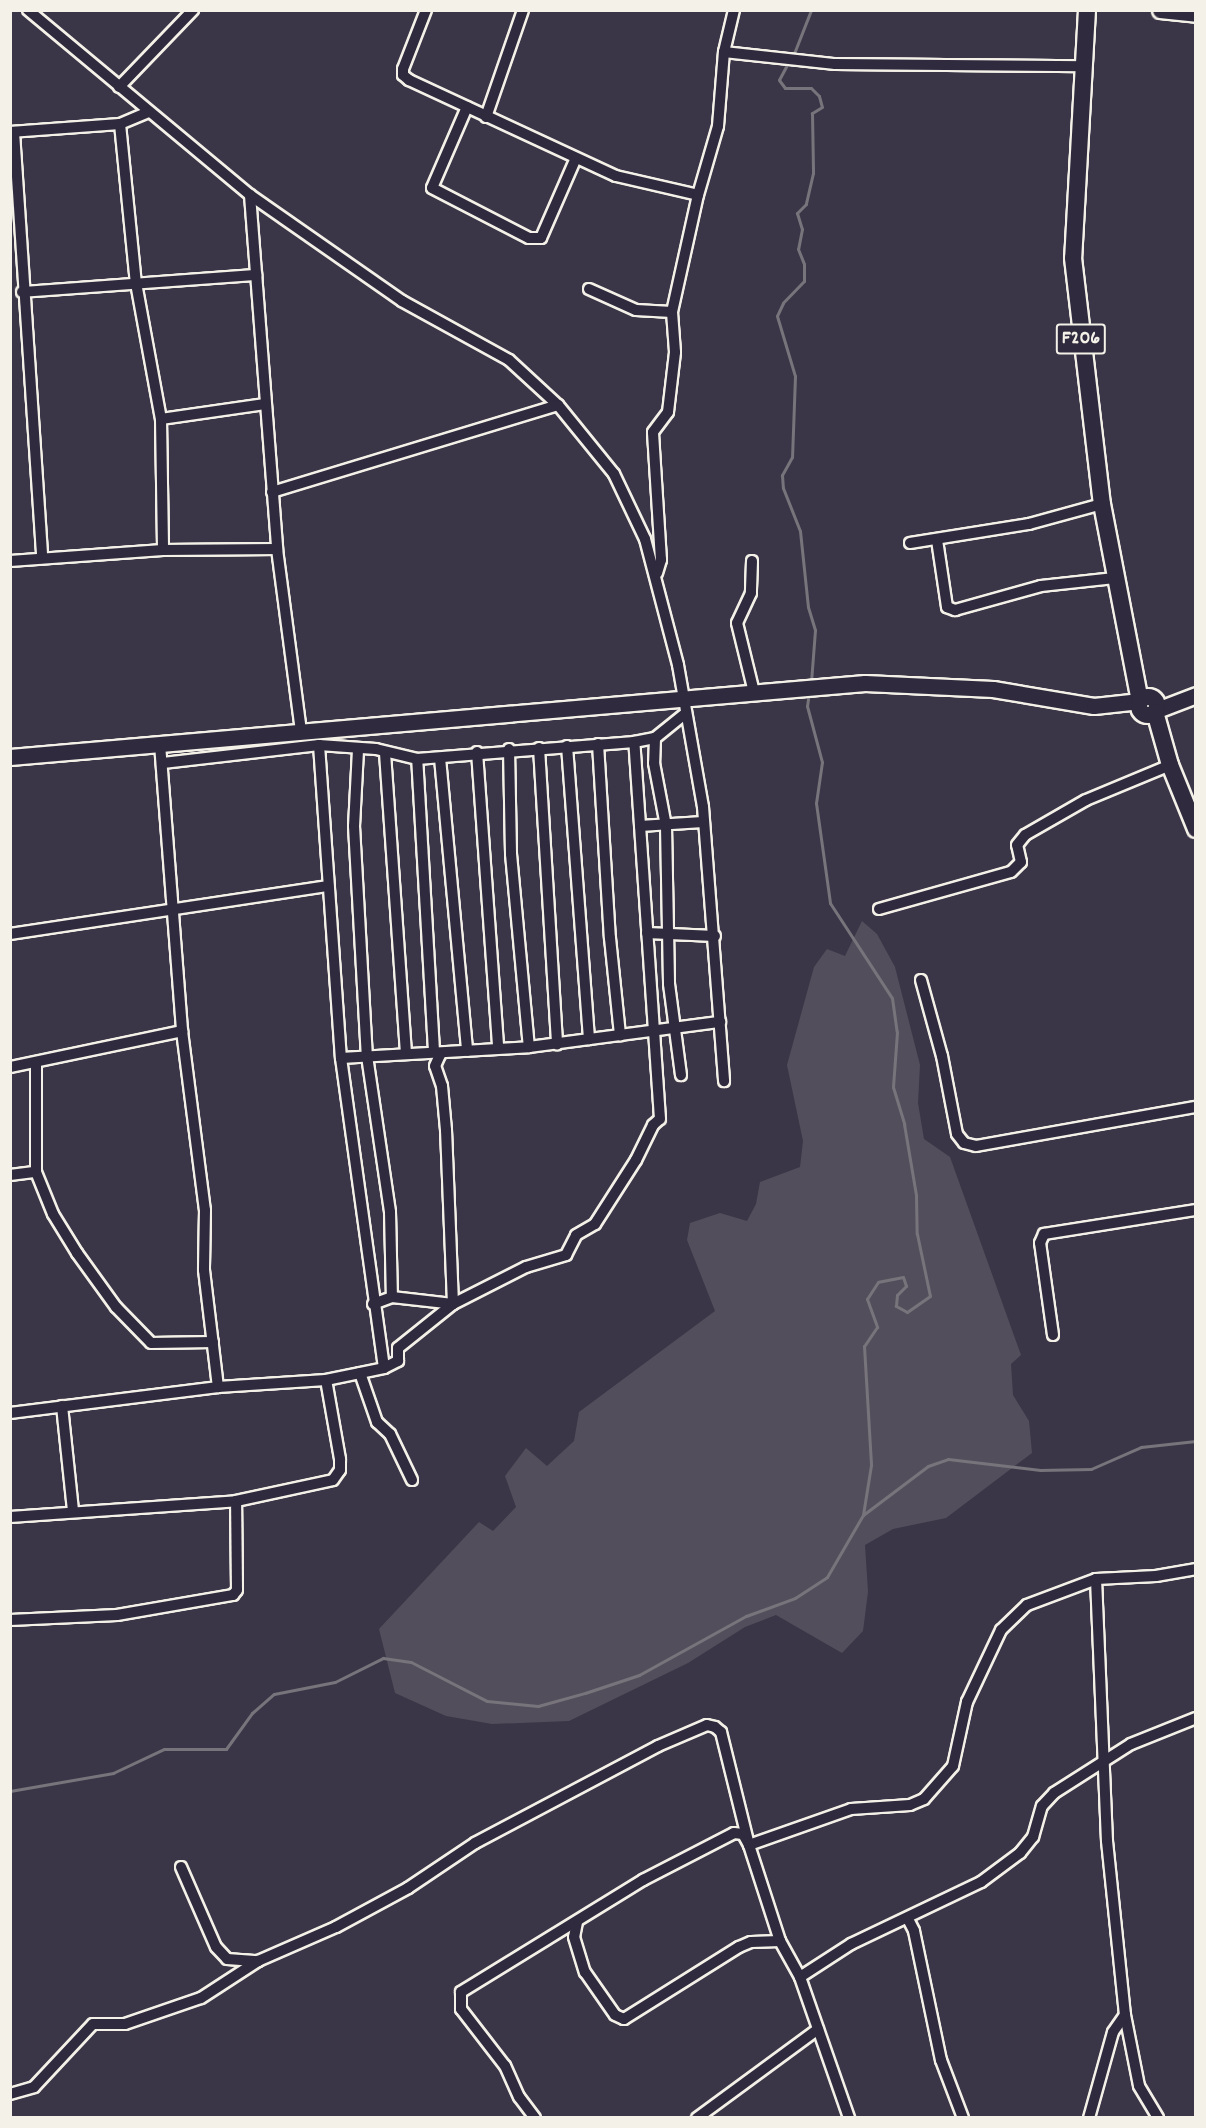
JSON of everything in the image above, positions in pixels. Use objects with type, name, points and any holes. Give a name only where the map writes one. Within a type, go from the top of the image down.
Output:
[{"type":"main road","name":"F206","points":[[1087,10],[1073,258],[1102,504],[1131,665],[1196,829]]},
{"type":"main road","points":[[1160,10],[1196,14]]},
{"type":"main road","points":[[10,757],[865,682],[929,683],[1104,706],[1148,706],[1195,696]]},
{"type":"street","points":[[28,10],[250,195],[433,321],[510,360],[558,405],[614,474],[645,539],[669,618],[703,822],[715,936],[724,1081]]},
{"type":"street","points":[[119,87],[193,10]]},
{"type":"street","points":[[426,10],[403,75],[486,117],[616,176],[698,195]]},
{"type":"street","points":[[486,117],[523,10]]},
{"type":"street","points":[[656,580],[661,560],[653,432],[668,412],[675,352],[672,312],[698,195],[718,126],[724,52],[734,10]]},
{"type":"street","points":[[724,52],[836,64],[1085,66]]},
{"type":"street","points":[[467,107],[432,188],[529,238],[541,238],[576,158]]},
{"type":"street","points":[[42,558],[12,132],[120,124],[148,112]]},
{"type":"street","points":[[120,124],[136,283],[161,419],[164,550]]},
{"type":"street","points":[[250,195],[277,549],[301,731]]},
{"type":"street","points":[[22,292],[256,275]]},
{"type":"street","points":[[589,289],[636,310],[672,312]]},
{"type":"street","points":[[161,419],[266,404]]},
{"type":"street","points":[[272,492],[558,405]]},
{"type":"street","points":[[910,543],[1029,524],[1102,504]]},
{"type":"street","points":[[937,540],[947,606],[955,610],[1041,586],[1115,578]]},
{"type":"street","points":[[10,561],[164,550],[277,549]]},
{"type":"street","points":[[752,561],[751,593],[736,622],[754,692]]},
{"type":"street","points":[[163,764],[319,746],[417,759],[509,749],[634,742],[655,738],[685,714]]},
{"type":"street","points":[[655,738],[654,764],[666,826],[669,984],[677,1028],[681,1075]]},
{"type":"street","points":[[10,1413],[218,1387],[326,1380],[384,1368],[398,1361],[398,1348],[453,1304],[526,1267],[566,1255],[576,1234],[595,1224],[636,1160],[652,1125],[660,1119],[634,742]]},
{"type":"street","points":[[160,744],[182,1031],[205,1210],[204,1260],[218,1387]]},
{"type":"street","points":[[598,744],[610,938],[620,1035]]},
{"type":"street","points":[[319,746],[341,1058],[373,1304],[384,1368]]},
{"type":"street","points":[[567,746],[589,1039]]},
{"type":"street","points":[[538,748],[557,1044]]},
{"type":"street","points":[[509,749],[512,854],[529,1047]]},
{"type":"street","points":[[358,750],[354,826],[367,1056],[390,1212],[392,1297]]},
{"type":"street","points":[[385,753],[405,1052]]},
{"type":"street","points":[[477,753],[498,1048]]},
{"type":"street","points":[[440,758],[467,1051]]},
{"type":"street","points":[[417,759],[434,1051]]},
{"type":"street","points":[[879,909],[1011,872],[1021,862],[1017,845],[1025,835],[1086,800],[1169,763]]},
{"type":"street","points":[[640,826],[703,822]]},
{"type":"street","points":[[10,934],[328,886]]},
{"type":"street","points":[[647,933],[668,932],[715,936]]},
{"type":"street","points":[[921,980],[942,1056],[957,1134],[964,1143],[976,1146],[1196,1107]]},
{"type":"street","points":[[341,1058],[405,1052],[529,1047],[720,1022]]},
{"type":"street","points":[[10,1067],[36,1064],[182,1031]]},
{"type":"street","points":[[434,1051],[440,1055],[435,1066],[442,1086],[446,1130],[453,1304]]},
{"type":"street","points":[[36,1064],[36,1172],[53,1214],[77,1253],[136,1331],[151,1343],[161,1346],[213,1342]]},
{"type":"street","points":[[10,1175],[36,1172]]},
{"type":"street","points":[[1053,1335],[1040,1243],[1044,1234],[1196,1210]]},
{"type":"street","points":[[373,1304],[392,1297],[453,1304]]},
{"type":"street","points":[[360,1373],[377,1422],[390,1434],[412,1480]]},
{"type":"street","points":[[10,1517],[73,1510],[236,1501],[333,1480],[340,1470],[340,1459],[326,1380]]},
{"type":"street","points":[[62,1406],[73,1510]]},
{"type":"street","points":[[10,1620],[117,1615],[232,1595],[237,1590],[236,1501]]},
{"type":"street","points":[[749,1845],[851,1809],[910,1805],[924,1799],[953,1766],[967,1702],[1001,1630],[1027,1605],[1096,1579],[1156,1576],[1196,1569]]},
{"type":"street","points":[[1096,1579],[1107,1841],[1125,2015],[1139,2086],[1158,2118]]},
{"type":"street","points":[[800,1977],[851,1944],[908,1919],[981,1882],[1020,1853],[1033,1837],[1042,1806],[1054,1793],[1131,1744],[1196,1718]]},
{"type":"street","points":[[10,2094],[34,2087],[93,2024],[125,2024],[201,1998],[258,1960],[336,1927],[408,1888],[504,1827],[707,1725],[721,1732],[749,1845],[780,1941],[800,1977],[849,2118]]},
{"type":"street","points":[[535,2118],[519,2097],[505,2066],[458,2002],[461,1992],[660,1870],[734,1833],[743,1834],[749,1845]]},
{"type":"street","points":[[181,1867],[216,1947],[227,1959],[258,1960]]},
{"type":"street","points":[[908,1919],[914,1931],[941,2060],[963,2118]]},
{"type":"street","points":[[577,1922],[574,1937],[585,1972],[615,2015],[624,2019],[739,1947],[751,1942],[780,1941]]},
{"type":"street","points":[[560,1931],[574,1937]]},
{"type":"street","points":[[1089,2118],[1113,2032],[1125,2015]]},
{"type":"street","points":[[697,2118],[818,2029]]},
{"type":"shaded area","points":[[862,921],[877,934],[895,967],[920,1065],[918,1103],[924,1139],[950,1157],[1021,1355],[1011,1364],[1013,1395],[1029,1421],[1032,1453],[946,1518],[893,1529],[865,1545],[868,1592],[863,1631],[842,1653],[776,1615],[745,1627],[688,1663],[569,1721],[492,1724],[446,1716],[395,1693],[379,1629],[479,1522],[493,1531],[516,1507],[505,1476],[526,1448],[547,1466],[574,1441],[579,1412],[715,1311],[687,1240],[690,1223],[720,1213],[747,1221],[756,1204],[760,1182],[800,1167],[803,1141],[787,1065],[814,967],[827,949],[845,956]]},
{"type":"waterway","points":[[793,56],[811,10]]},
{"type":"waterway","points":[[789,61],[779,80],[785,88],[811,88],[819,96],[822,107],[812,113],[813,173],[806,204],[797,213],[802,229],[798,249],[804,264],[804,281],[783,303],[777,316],[795,376],[792,457],[782,475],[783,488],[800,531],[808,607],[815,630],[811,682]]},
{"type":"waterway","points":[[809,692],[807,706],[822,762],[816,803],[830,903],[892,998],[897,1032],[893,1087],[904,1124],[916,1195],[917,1234],[930,1296],[907,1312],[896,1306],[897,1295],[906,1286],[903,1277],[878,1282],[867,1299],[877,1327],[864,1346],[871,1465],[863,1515]]},
{"type":"waterway","points":[[10,1791],[113,1773],[164,1749],[226,1749],[252,1713],[274,1694],[335,1682],[383,1658],[411,1662],[487,1701],[538,1706],[585,1693],[639,1675],[746,1616],[795,1598],[827,1577],[863,1515],[928,1466],[948,1459],[1040,1470],[1091,1469],[1141,1447],[1196,1441]]}]
